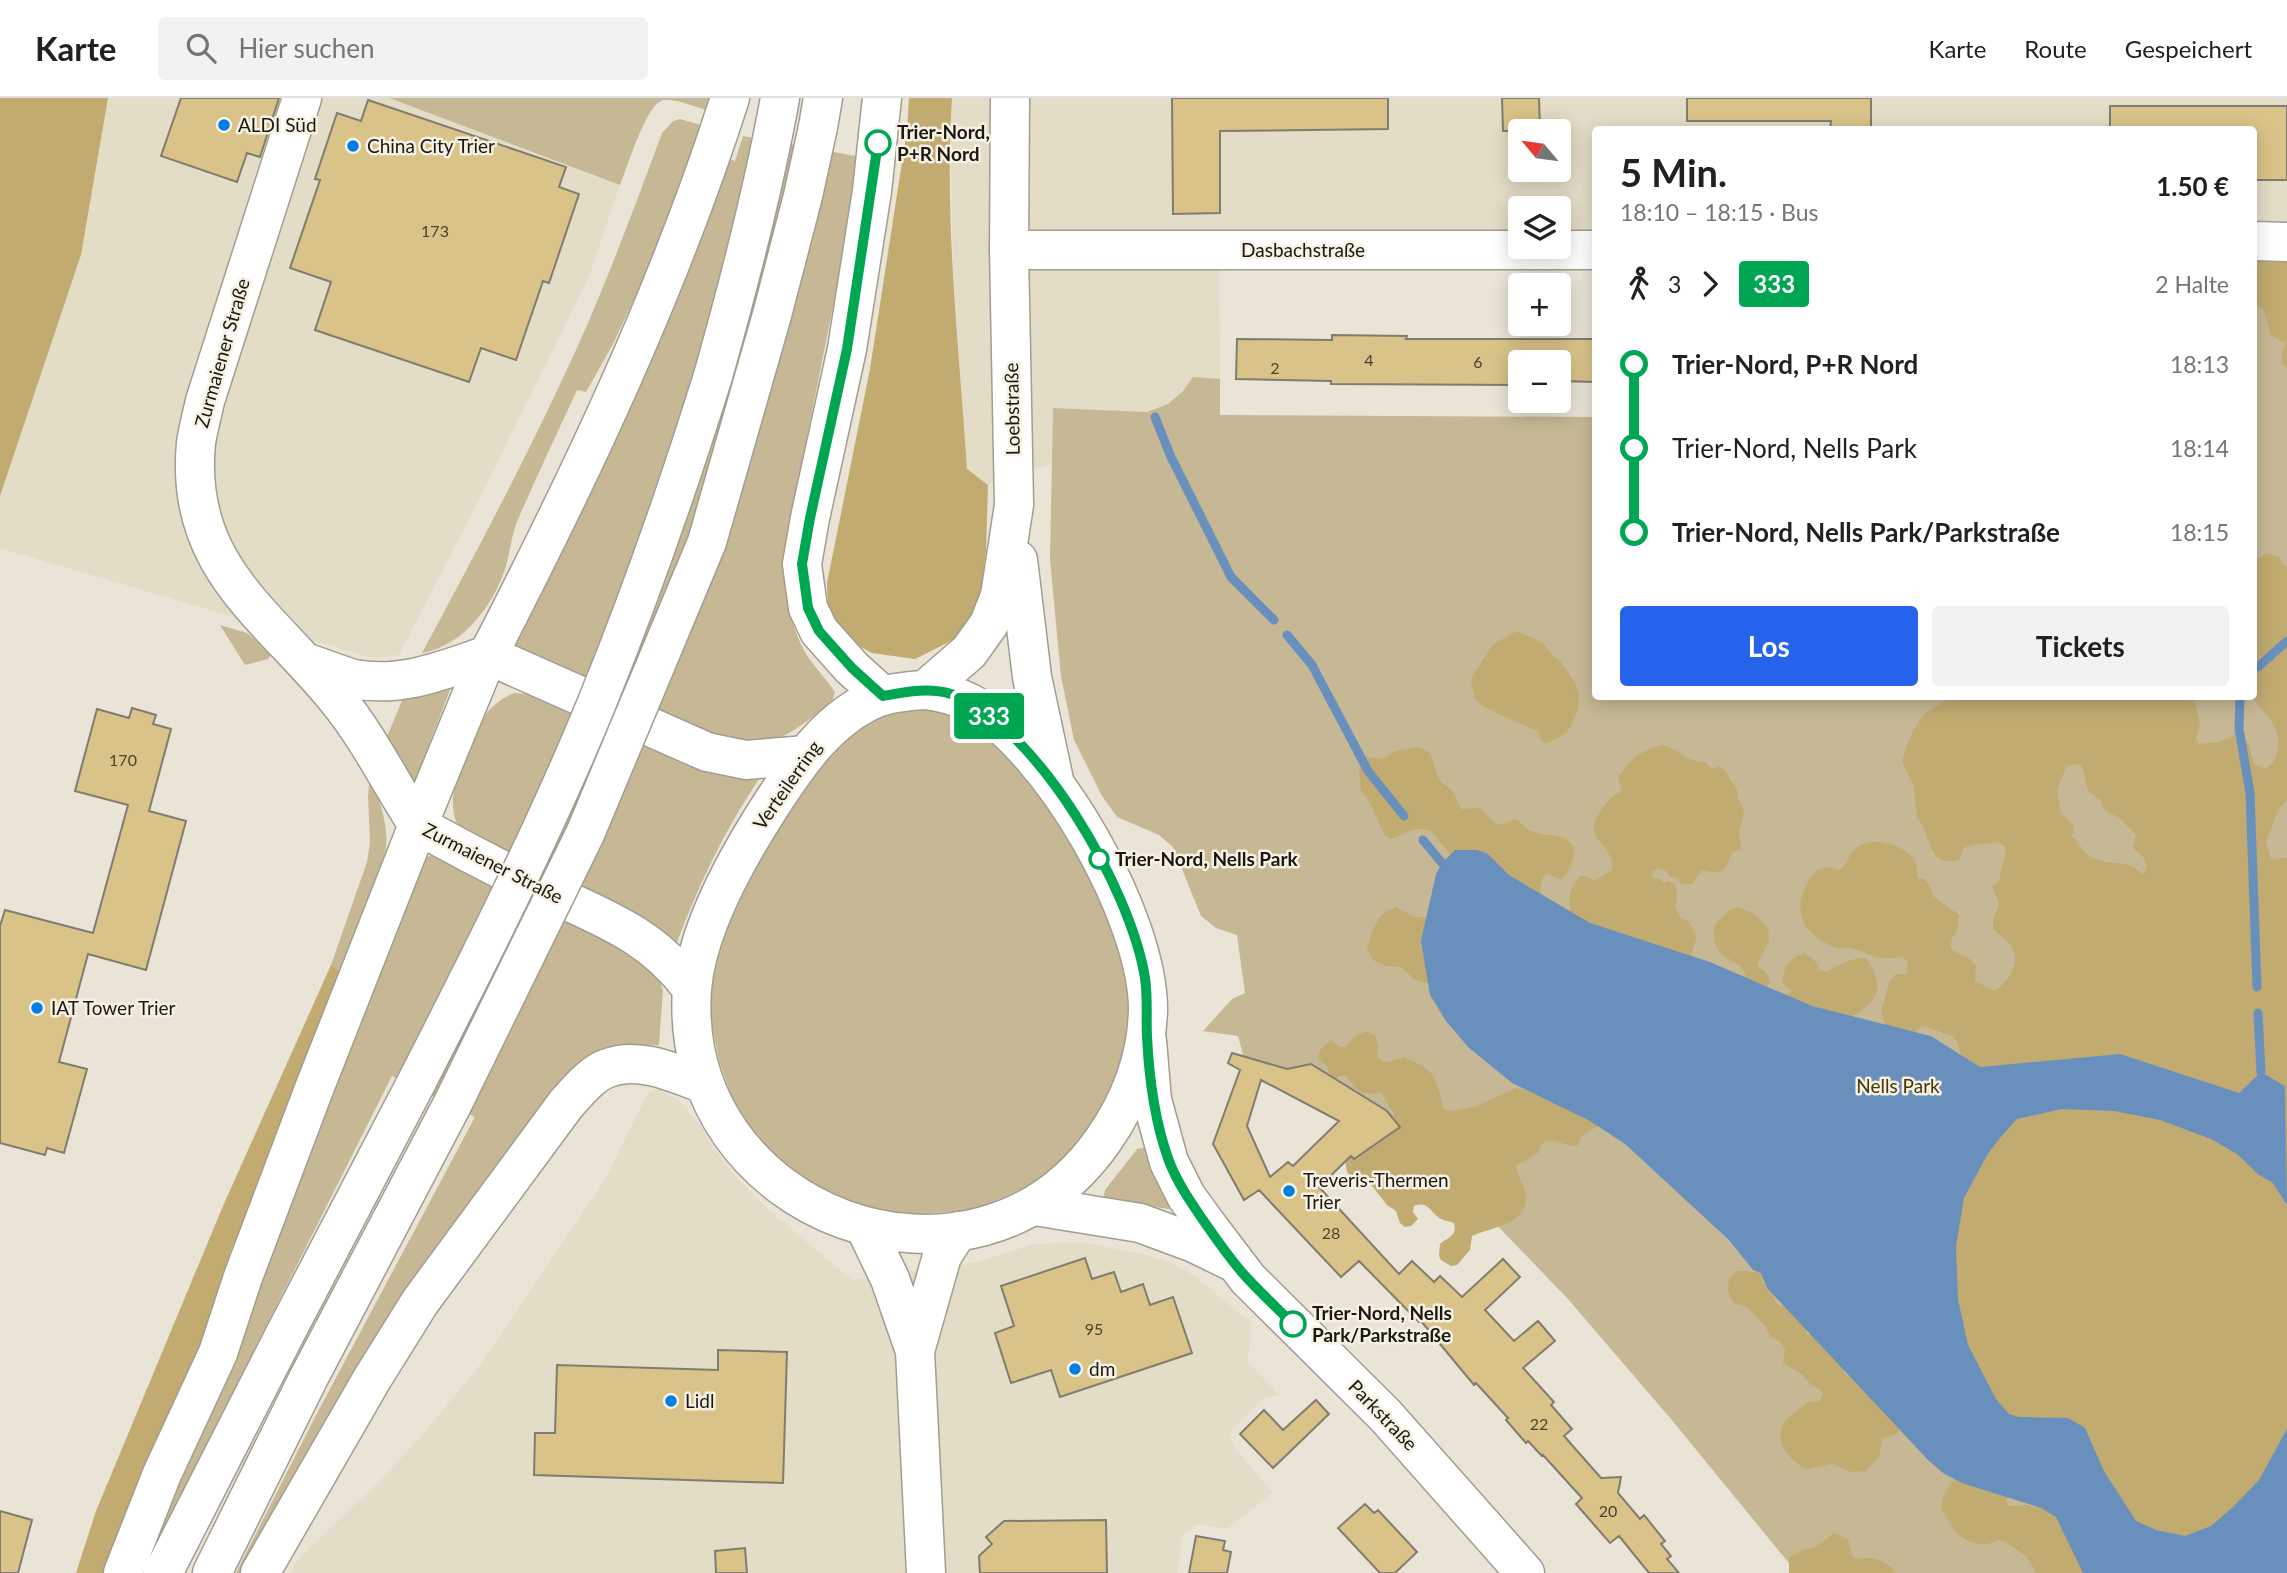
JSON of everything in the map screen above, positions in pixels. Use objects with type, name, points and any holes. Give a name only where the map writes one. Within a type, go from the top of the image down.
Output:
[{"type":"main road","name":"Zurmaiener Straße","points":[[302,98],[205,401],[197,442],[196,480],[204,531],[223,567],[270,625],[307,663],[339,702],[368,742],[418,825],[538,888],[618,923],[663,954],[692,989]]},
{"type":"main road","points":[[882,98],[847,349],[802,564],[808,608],[819,631],[852,668],[883,696]]},
{"type":"main road","name":"Loebstraße","points":[[925,690],[969,652],[989,624],[1000,596],[1014,505],[1009,250],[1010,98]]},
{"type":"main road","points":[[163,1573],[479,961],[546,820],[598,701],[645,578],[716,363],[736,290],[778,108]]},
{"type":"main road","points":[[123,1573],[162,1474],[218,1353],[243,1278],[314,1089],[488,655],[611,406],[684,232],[725,112]]},
{"type":"main road","points":[[212,1573],[315,1367],[452,1105],[585,834],[707,542],[772,315],[803,197],[820,113]]},
{"type":"main road","points":[[2257,241],[2287,242]]},
{"type":"main road","name":"Dasbachstraße","points":[[1009,250],[1592,250]]},
{"type":"main road","points":[[1014,505],[1020,592],[1032,677],[1055,785]]},
{"type":"main road","name":"Zurmaiener Straße","points":[[307,663],[352,678],[395,681],[418,678],[488,655]]},
{"type":"main road","points":[[488,655],[706,752],[746,760],[806,755]]},
{"type":"main road","name":"Verteilerring","points":[[925,690],[948,693],[985,712],[1034,758],[1071,807],[1109,877],[1134,938],[1145,979],[1148,1006],[1139,1074],[1124,1107],[1103,1141],[1076,1173],[1035,1206],[1007,1218],[958,1231],[913,1234],[865,1227],[815,1208],[781,1187],[739,1145],[717,1111],[704,1084],[692,1025],[692,989],[703,940],[726,886],[753,833],[806,755],[825,733],[866,703],[883,696],[925,690]]},
{"type":"main road","name":"Parkstraße","points":[[1146,1034],[1152,1100],[1169,1162],[1186,1196],[1233,1262],[1385,1415],[1525,1573]]},
{"type":"main road","points":[[260,1573],[372,1379],[420,1302],[566,1104],[587,1082],[607,1068],[630,1064],[659,1068],[704,1084]]},
{"type":"main road","name":"Parkstraße","points":[[1035,1206],[1140,1223],[1194,1243],[1233,1262]]},
{"type":"main road","points":[[865,1227],[890,1279],[915,1351],[926,1573]]},
{"type":"main road","points":[[915,1351],[942,1256],[958,1231]]},
{"type":"shaded area","points":[[0,98],[108,98],[81,255],[0,496]]},
{"type":"shaded area","points":[[108,98],[389,98],[620,185],[589,277],[399,655],[372,658],[0,548],[0,496],[81,255]]},
{"type":"shaded area","points":[[909,98],[952,98],[951,237],[967,469],[988,485],[986,551],[980,602],[957,638],[915,659],[872,653],[844,638],[828,616],[827,583],[870,369],[907,130]]},
{"type":"shaded area","points":[[952,98],[2287,98],[2287,264],[2257,263],[2257,126],[1592,126],[1592,268],[1219,265],[1220,379],[1193,378],[1168,404],[1147,412],[1053,408],[1052,464],[988,485],[967,469],[954,309],[950,133]]},
{"type":"shaded area","points":[[2257,255],[2287,258],[2287,368],[2282,364],[2282,353],[2286,344],[2270,334],[2264,310],[2257,306]]},
{"type":"shaded area","points":[[2267,553],[2279,557],[2287,567],[2287,799],[2266,841],[2271,859],[2287,858],[2287,1499],[2192,1568],[1948,1373],[1962,1060],[1958,1044],[1953,1036],[1922,1026],[1914,1034],[1886,1029],[1881,1011],[1890,980],[1896,974],[1907,974],[1908,962],[1903,957],[1877,957],[1854,949],[1834,947],[1811,932],[1801,914],[1800,904],[1808,882],[1816,870],[1828,867],[1840,870],[1854,850],[1867,843],[1881,842],[1895,846],[1914,859],[1918,878],[1924,879],[1931,887],[1933,896],[1959,915],[1957,931],[1950,948],[1976,965],[1975,981],[1994,991],[2008,978],[2015,960],[2010,945],[1993,928],[1999,904],[1992,886],[2000,880],[2005,846],[1997,842],[1968,846],[1964,848],[1959,860],[1948,861],[1940,859],[1931,848],[1917,818],[1914,786],[1902,762],[1918,723],[1928,711],[1945,700],[2195,700],[2200,724],[2196,739],[2199,744],[2219,742],[2235,735],[2249,744],[2254,764],[2265,769],[2275,759],[2278,742],[2271,721],[2255,700],[2257,559]],"holes":[[[2082,765],[2088,791],[2100,799],[2103,809],[2119,818],[2136,835],[2133,848],[2144,858],[2147,867],[2143,874],[2131,866],[2090,857],[2072,836],[2074,826],[2061,813],[2057,791],[2066,767]]]},
{"type":"shaded area","points":[[1517,631],[1543,643],[1554,657],[1561,661],[1579,695],[1578,710],[1567,733],[1546,744],[1541,740],[1538,731],[1480,704],[1474,693],[1471,679],[1492,645]]},
{"type":"shaded area","points":[[1662,745],[1687,758],[1706,762],[1710,768],[1723,768],[1737,790],[1744,814],[1739,832],[1741,850],[1732,852],[1723,870],[1702,870],[1692,884],[1681,884],[1678,878],[1670,877],[1666,871],[1658,868],[1652,872],[1655,879],[1675,884],[1675,908],[1681,918],[1688,921],[1697,936],[1690,959],[1681,968],[1571,914],[1570,903],[1570,894],[1580,876],[1594,881],[1612,870],[1608,853],[1594,828],[1595,820],[1603,807],[1622,791],[1618,777],[1636,756]]},
{"type":"shaded area","points":[[1419,747],[1430,753],[1439,780],[1453,792],[1461,809],[1480,808],[1498,824],[1514,819],[1531,831],[1561,837],[1569,842],[1574,852],[1572,864],[1561,880],[1547,874],[1543,876],[1540,889],[1543,897],[1454,859],[1432,832],[1415,829],[1390,839],[1384,834],[1361,790],[1359,769],[1367,757],[1383,759],[1395,751]]},
{"type":"shaded area","points":[[1396,907],[1415,917],[1431,918],[1434,985],[1415,980],[1401,967],[1386,966],[1373,960],[1367,950],[1380,918]]},
{"type":"shaded area","points":[[1737,907],[1755,914],[1768,928],[1769,941],[1758,963],[1770,982],[1765,989],[1746,982],[1745,973],[1717,947],[1714,938],[1715,924]]},
{"type":"shaded area","points":[[1804,953],[1816,962],[1820,970],[1827,972],[1851,960],[1866,958],[1877,982],[1873,1000],[1850,1020],[1784,997],[1792,991],[1783,984],[1785,968],[1790,961]]},
{"type":"shaded area","points":[[331,965],[345,974],[294,1106],[231,1250],[201,1347],[107,1573],[76,1573],[96,1511],[223,1206]]},
{"type":"shaded area","points":[[1366,1031],[1375,1035],[1377,1056],[1382,1061],[1389,1062],[1403,1057],[1429,1071],[1436,1082],[1444,1110],[1477,1106],[1516,1088],[1542,1093],[1600,1125],[1583,1135],[1577,1146],[1555,1141],[1545,1142],[1539,1152],[1516,1166],[1526,1197],[1520,1214],[1506,1224],[1472,1236],[1470,1250],[1457,1265],[1451,1266],[1439,1256],[1440,1244],[1453,1234],[1454,1223],[1440,1218],[1425,1205],[1419,1205],[1414,1206],[1413,1212],[1418,1219],[1411,1226],[1405,1227],[1400,1223],[1396,1211],[1387,1205],[1369,1183],[1360,1184],[1346,1170],[1347,1157],[1392,1123],[1394,1114],[1381,1092],[1363,1093],[1344,1075],[1333,1079],[1327,1066],[1318,1058],[1320,1050],[1331,1040],[1340,1047],[1346,1047],[1354,1037]]},
{"type":"shaded area","points":[[656,1089],[677,1099],[687,1109],[737,1178],[769,1210],[852,1280],[977,1262],[1035,1244],[1081,1242],[1148,1255],[1195,1276],[1251,1323],[1248,1362],[1279,1395],[1263,1399],[1230,1434],[1234,1447],[1273,1493],[1227,1529],[1199,1524],[1183,1534],[1177,1573],[290,1573],[300,1557],[379,1482],[423,1434],[480,1365],[605,1180],[648,1093]]},
{"type":"shaded area","points":[[1761,1270],[1764,1277],[1762,1282],[1771,1290],[1776,1304],[1784,1304],[1805,1326],[1807,1335],[1813,1335],[1844,1358],[1844,1374],[1858,1380],[1901,1419],[1898,1433],[1882,1439],[1879,1457],[1864,1473],[1851,1472],[1833,1464],[1806,1469],[1785,1450],[1780,1437],[1784,1423],[1810,1401],[1819,1402],[1823,1393],[1803,1375],[1783,1363],[1785,1350],[1781,1343],[1770,1336],[1751,1311],[1745,1306],[1735,1304],[1730,1297],[1728,1283],[1732,1275],[1738,1271]]},
{"type":"shaded area","points":[[1956,1476],[2011,1495],[2006,1500],[2008,1506],[2027,1505],[2035,1508],[2040,1504],[2052,1509],[2102,1573],[2036,1573],[2025,1556],[1998,1539],[1989,1544],[1977,1544],[1961,1537],[1941,1509],[1944,1494]]},
{"type":"shaded area","points":[[1834,1533],[1848,1539],[1853,1557],[1879,1560],[1896,1573],[1789,1573],[1789,1557],[1815,1547]]},
{"type":"green space","points":[[389,98],[710,98],[706,110],[674,101],[664,100],[658,103],[644,123],[620,185]]},
{"type":"green space","points":[[680,119],[701,125],[667,229],[613,344],[586,392],[577,390],[517,522],[499,583],[484,610],[463,633],[437,649],[422,653],[502,503],[576,350],[662,133],[673,121]]},
{"type":"green space","points":[[743,136],[856,156],[852,211],[785,547],[787,590],[796,631],[808,657],[835,692],[832,702],[788,734],[765,742],[734,746],[516,650],[514,643],[727,158],[735,161]]},
{"type":"green space","name":"Nells Park","points":[[2257,263],[2287,264],[2287,1573],[1797,1573],[1568,1299],[1387,1111],[1311,1064],[1287,1069],[1244,1059],[1238,1036],[1203,1031],[1232,999],[1245,993],[1237,935],[1216,928],[1201,916],[1173,847],[1159,835],[1117,817],[1102,796],[1074,740],[1061,676],[1050,560],[1053,408],[1147,412],[1168,404],[1183,391],[1193,377],[1220,379],[1220,415],[1592,417],[1592,700],[2257,700]]},
{"type":"green space","points":[[220,625],[247,633],[272,653],[268,659],[245,665]]},
{"type":"green space","points":[[450,690],[412,789],[386,739],[404,696]]},
{"type":"green space","points":[[514,693],[528,694],[756,774],[759,779],[713,859],[676,945],[660,930],[622,906],[496,850],[466,833],[456,822],[453,794],[467,747],[488,711]]},
{"type":"green space","points":[[910,707],[948,711],[986,731],[1058,815],[1108,910],[1130,986],[1127,1048],[1103,1110],[1065,1160],[1044,1179],[975,1210],[907,1215],[852,1205],[797,1176],[757,1139],[734,1103],[719,1061],[712,1026],[710,995],[723,935],[737,898],[783,816],[831,752],[871,717]]},
{"type":"green space","points":[[370,774],[384,817],[386,847],[378,883],[345,974],[331,965],[367,862],[370,842]]},
{"type":"green space","points":[[432,855],[458,864],[625,941],[657,971],[663,991],[659,1045],[613,1046],[592,1053],[563,1080],[253,1573],[236,1573],[314,1419],[475,1117],[392,1076],[142,1573],[345,1064],[423,859]]},
{"type":"green space","points":[[1156,1145],[1174,1207],[1169,1209],[1103,1200],[1105,1190],[1137,1149]]},
{"type":"water","points":[[1455,850],[1477,850],[1488,854],[1509,875],[1590,923],[1710,962],[1812,1006],[1931,1036],[1980,1067],[2120,1054],[2239,1093],[2261,1072],[2285,1086],[2287,1205],[2272,1182],[2259,1175],[2237,1154],[2211,1139],[2160,1120],[2114,1111],[2062,1109],[2017,1119],[2000,1138],[1987,1155],[1964,1198],[1956,1246],[1958,1299],[1968,1345],[1996,1399],[2009,1414],[2019,1417],[2068,1418],[2085,1428],[2104,1471],[2136,1521],[2156,1530],[2185,1536],[2211,1526],[2259,1480],[2287,1429],[2287,1573],[2083,1573],[2056,1517],[2041,1508],[1962,1483],[1943,1473],[1928,1460],[1767,1288],[1761,1273],[1753,1270],[1729,1240],[1625,1144],[1590,1121],[1512,1083],[1468,1047],[1446,1021],[1430,995],[1421,941],[1436,874],[1442,863]]},
{"type":"building","name":"ALDI Süd","points":[[181,98],[279,98],[260,157],[247,153],[237,182],[161,156]]},
{"type":"building","points":[[1172,98],[1388,98],[1388,129],[1220,131],[1220,213],[1173,214]]},
{"type":"building","points":[[1502,98],[1539,98],[1540,119],[1508,119],[1508,131],[1503,131]]},
{"type":"building","points":[[1687,98],[1871,98],[1871,126],[1830,126],[1831,121],[1687,121]]},
{"type":"building","points":[[368,100],[566,167],[559,187],[579,194],[549,283],[543,281],[516,360],[481,348],[469,382],[315,330],[331,282],[290,268],[320,180],[315,179],[337,113],[361,121]]},
{"type":"building","points":[[2110,106],[2287,106],[2287,180],[2257,180],[2257,126],[2110,126]]},
{"type":"building","points":[[1332,335],[1407,336],[1406,339],[1592,339],[1592,382],[1571,381],[1571,350],[1508,350],[1508,385],[1331,384],[1331,381],[1236,379],[1237,339],[1332,340]]},
{"type":"building","points":[[132,708],[156,715],[153,724],[171,729],[149,811],[186,821],[146,970],[88,954],[59,1062],[87,1069],[64,1153],[47,1148],[45,1155],[0,1143],[0,926],[5,910],[93,933],[128,805],[75,791],[97,709],[129,718]]},
{"type":"building","points":[[1232,1053],[1287,1069],[1311,1064],[1387,1111],[1400,1127],[1354,1159],[1351,1156],[1319,1187],[1399,1274],[1412,1261],[1434,1282],[1440,1276],[1462,1297],[1503,1259],[1520,1277],[1485,1310],[1514,1341],[1538,1321],[1555,1341],[1523,1368],[1554,1402],[1551,1405],[1572,1429],[1564,1436],[1601,1478],[1621,1477],[1618,1493],[1640,1519],[1644,1515],[1665,1541],[1661,1544],[1671,1556],[1667,1559],[1679,1573],[1649,1573],[1619,1536],[1610,1543],[1576,1504],[1582,1498],[1543,1455],[1528,1441],[1526,1443],[1506,1420],[1508,1418],[1476,1383],[1474,1385],[1421,1321],[1419,1322],[1359,1261],[1341,1277],[1259,1190],[1244,1200],[1213,1144],[1240,1070],[1228,1063]],"holes":[[[1261,1080],[1339,1121],[1293,1166],[1288,1162],[1270,1177],[1247,1126]]]},
{"type":"building","points":[[1085,1258],[1092,1279],[1114,1272],[1121,1292],[1143,1284],[1150,1305],[1173,1297],[1192,1353],[1060,1397],[1051,1370],[1011,1383],[995,1333],[1014,1326],[1001,1286]]},
{"type":"building","name":"Lidl","points":[[718,1350],[787,1352],[783,1483],[534,1475],[535,1433],[555,1433],[557,1365],[718,1370]]},
{"type":"building","points":[[1316,1400],[1329,1414],[1273,1468],[1240,1434],[1264,1410],[1283,1430]]},
{"type":"building","points":[[1365,1504],[1374,1513],[1378,1510],[1417,1552],[1395,1573],[1380,1573],[1338,1528]]},
{"type":"building","points":[[0,1511],[32,1520],[18,1573],[0,1573]]},
{"type":"building","points":[[1106,1520],[1107,1573],[980,1573],[979,1556],[992,1544],[986,1537],[1004,1521]]},
{"type":"building","points":[[1196,1536],[1225,1541],[1223,1550],[1231,1552],[1227,1573],[1189,1573]]},
{"type":"building","points":[[745,1548],[747,1573],[716,1573],[715,1551]]},
{"type":"waterway","points":[[1155,417],[1171,457],[1231,577],[1274,620]]},
{"type":"waterway","points":[[1287,635],[1312,665],[1368,771],[1404,816]]},
{"type":"waterway","points":[[2258,667],[2287,641]]},
{"type":"waterway","points":[[2240,700],[2239,728],[2250,793],[2257,987]]},
{"type":"waterway","points":[[1423,840],[1442,863]]},
{"type":"waterway","points":[[2258,1013],[2261,1072]]},
{"type":"bus line","name":"333","points":[[878,143],[847,349],[802,564],[808,608],[819,631],[852,668],[883,696],[925,690],[948,693],[985,712],[1034,758],[1071,807],[1109,877],[1139,951],[1148,1006],[1146,1034],[1152,1100],[1169,1162],[1186,1196],[1233,1262],[1293,1324]]},
{"type":"place","name":"ALDI Süd","points":[[224,125]]},
{"type":"place","name":"Trier-Nord, P+R Nord","points":[[878,143]]},
{"type":"place","name":"China City Trier","points":[[353,146]]},
{"type":"place","name":"Trier-Nord, Nells Park","points":[[1099,859]]},
{"type":"place","name":"IAT Tower Trier","points":[[37,1008]]},
{"type":"place","name":"Treveris-Thermen Trier","points":[[1289,1191]]},
{"type":"place","name":"Trier-Nord, Nells Park/Parkstraße","points":[[1293,1324]]},
{"type":"place","name":"dm","points":[[1075,1369]]},
{"type":"place","name":"Lidl","points":[[671,1401]]}]
